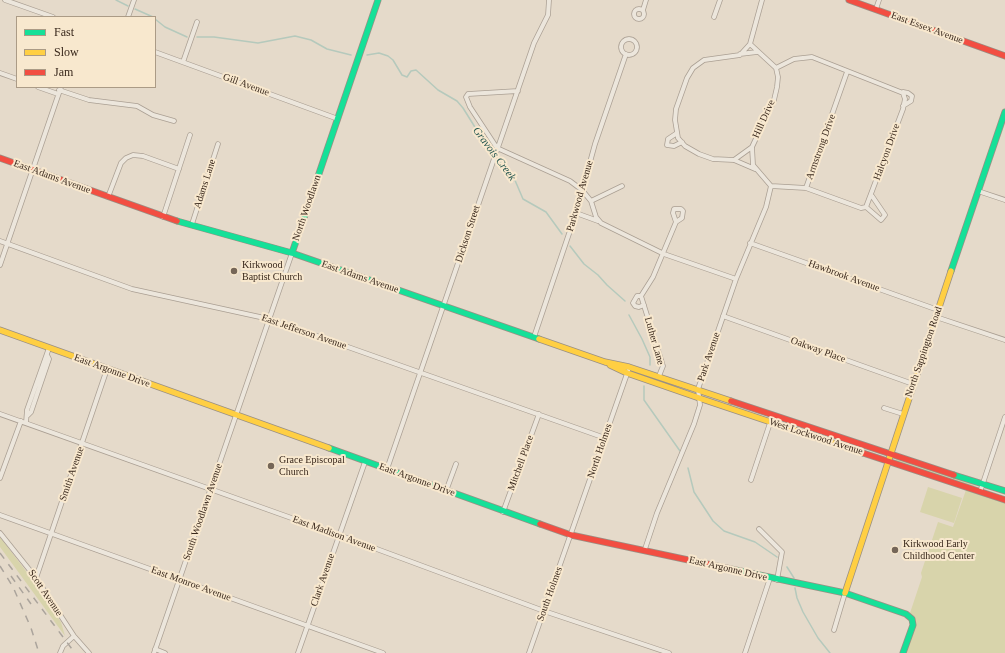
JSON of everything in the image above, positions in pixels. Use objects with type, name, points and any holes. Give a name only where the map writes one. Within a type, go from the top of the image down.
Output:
[{"type":"street","points":[[5,0],[50,16]]},
{"type":"street","points":[[128,16],[134,0]]},
{"type":"street","name":"North Woodlawn","points":[[236,416],[379,0]]},
{"type":"street","name":"Dickson Street","points":[[387,469],[534,43],[548,15],[549,0]]},
{"type":"street","points":[[642,10],[646,0]]},
{"type":"street","points":[[714,17],[720,0]]},
{"type":"street","points":[[740,55],[750,44],[762,0]]},
{"type":"street","name":"East Essex Avenue","points":[[850,0],[1005,56]]},
{"type":"street","points":[[876,9],[879,0]]},
{"type":"street","points":[[183,62],[197,22]]},
{"type":"street","points":[[750,44],[776,68],[794,59],[812,57],[903,94],[908,93],[912,96],[911,101],[904,106]]},
{"type":"street","name":"Gill Avenue","points":[[156,52],[338,119]]},
{"type":"street","points":[[757,52],[704,60],[692,68],[676,109],[674,120],[677,133],[682,142],[699,154],[713,159],[734,160],[755,169],[771,186]]},
{"type":"street","name":"Parkwood Avenue","points":[[534,337],[576,213],[595,144],[626,54]]},
{"type":"street","name":"Hill Drive","points":[[755,169],[753,166],[752,147],[774,100],[778,76],[776,68]]},
{"type":"street","name":"Armstrong Drive","points":[[771,186],[806,188],[847,72]]},
{"type":"street","points":[[0,73],[16,80]]},
{"type":"street","points":[[43,88],[89,100],[137,106],[153,115],[174,121]]},
{"type":"street","points":[[0,265],[59,91]]},
{"type":"street","points":[[518,91],[468,94],[466,96],[468,103],[498,148],[570,181],[582,190],[591,201],[598,221]]},
{"type":"street","name":"Halcyon Drive","points":[[866,207],[872,196],[904,106],[903,94]]},
{"type":"street","name":"North Sappington Road","points":[[845,594],[903,414],[1005,112]]},
{"type":"street","points":[[677,133],[668,139],[667,145],[674,146],[682,142]]},
{"type":"street","points":[[163,216],[190,135]]},
{"type":"street","name":"Adams Lane","points":[[192,224],[218,144]]},
{"type":"street","name":"Hill Drive","points":[[734,160],[752,147]]},
{"type":"street","points":[[108,197],[121,163],[132,155],[143,156],[179,169]]},
{"type":"street","name":"East Adams Avenue","points":[[0,158],[163,216],[292,253],[605,362],[627,373]]},
{"type":"street","points":[[591,201],[622,186]]},
{"type":"street","name":"Park Avenue","points":[[644,550],[657,513],[694,424],[700,405],[698,389],[736,279],[766,207],[771,186]]},
{"type":"street","points":[[806,188],[862,208],[866,207],[878,220],[881,220],[884,214],[872,196]]},
{"type":"street","points":[[978,191],[1005,200]]},
{"type":"street","points":[[576,213],[598,221],[664,254],[736,279]]},
{"type":"street","name":"Luther Lane","points":[[644,305],[639,307],[635,306],[633,303],[637,296],[641,296],[653,277],[664,254],[676,222]]},
{"type":"street","name":"East Jefferson Avenue","points":[[0,241],[132,290],[269,319],[605,438]]},
{"type":"street","name":"Hawbrook Avenue","points":[[750,243],[938,310]]},
{"type":"street","name":"Luther Lane","points":[[641,296],[663,366],[659,376]]},
{"type":"street","name":"Oakway Place","points":[[724,316],[913,384]]},
{"type":"street","points":[[936,317],[1005,340]]},
{"type":"street","name":"East Argonne Drive","points":[[0,330],[503,512],[571,535],[845,594],[910,617],[913,625],[903,653]]},
{"type":"street","points":[[26,423],[28,415],[27,410],[44,359],[48,355],[49,348]]},
{"type":"street","name":"East Adams Avenue","points":[[605,362],[629,367]]},
{"type":"street","name":"West Lockwood Avenue","points":[[629,367],[1005,491]]},
{"type":"street","name":"North Holmes","points":[[571,535],[629,367]]},
{"type":"street","name":"Smith Avenue","points":[[36,578],[107,369]]},
{"type":"street","name":"West Lockwood Avenue","points":[[627,373],[770,423],[1005,500]]},
{"type":"street","points":[[884,408],[903,414]]},
{"type":"street","name":"East Madison Avenue","points":[[0,414],[339,535],[544,611],[669,653]]},
{"type":"street","name":"Mitchell Place","points":[[503,512],[539,414]]},
{"type":"street","points":[[751,480],[773,414]]},
{"type":"street","name":"South Woodlawn Avenue","points":[[155,651],[236,416]]},
{"type":"street","points":[[980,492],[1005,417]]},
{"type":"street","points":[[0,478],[20,421]]},
{"type":"street","name":"Clark Avenue","points":[[298,653],[365,462]]},
{"type":"street","points":[[446,491],[456,464]]},
{"type":"street","name":"East Monroe Avenue","points":[[0,515],[383,653]]},
{"type":"street","points":[[759,529],[782,552],[777,580]]},
{"type":"street","name":"Scott Avenue","points":[[0,533],[36,578],[74,636],[89,653]]},
{"type":"street","name":"South Holmes","points":[[529,653],[571,535]]},
{"type":"street","points":[[745,653],[770,578]]},
{"type":"street","points":[[834,630],[845,594]]},
{"type":"street","points":[[60,653],[63,646],[74,636]]},
{"type":"street","points":[[155,651],[165,653]]},
{"type":"shaded area","points":[[896,459],[919,467],[932,468],[976,486],[898,462]]},
{"type":"shaded area","points":[[928,487],[962,498],[954,523],[920,512]]},
{"type":"shaded area","points":[[966,490],[1005,503],[1005,653],[904,653],[915,623],[915,617],[910,613],[922,577],[921,573],[938,522],[953,527]]},
{"type":"shaded area","points":[[0,537],[32,579],[61,622],[65,636],[0,547]]},
{"type":"waterway","name":"Gravois Creek","points":[[116,0],[128,6]]},
{"type":"waterway","name":"Gravois Creek","points":[[135,9],[151,16]]},
{"type":"waterway","name":"Gravois Creek","points":[[156,20],[165,27],[187,37]]},
{"type":"waterway","name":"Gravois Creek","points":[[197,37],[214,37],[258,43],[295,36],[311,40],[327,49],[351,55]]},
{"type":"waterway","name":"Gravois Creek","points":[[367,55],[379,53],[388,56],[393,60],[402,75],[407,77],[411,71],[416,70],[438,90],[457,101],[493,156]]},
{"type":"waterway","name":"Gravois Creek","points":[[496,158],[514,178],[523,199],[546,212],[562,234]]},
{"type":"waterway","name":"Gravois Creek","points":[[570,246],[584,264],[598,275],[625,301]]},
{"type":"waterway","name":"Gravois Creek","points":[[629,315],[650,357],[650,365]]},
{"type":"waterway","name":"Gravois Creek","points":[[644,386],[644,400],[680,451]]},
{"type":"waterway","name":"Gravois Creek","points":[[688,468],[694,492],[713,521],[724,531],[755,542],[777,557]]},
{"type":"waterway","name":"Gravois Creek","points":[[787,567],[794,578]]},
{"type":"waterway","name":"Gravois Creek","points":[[795,588],[797,598],[803,612],[818,638],[830,653]]},
{"type":"railway","points":[[0,553],[75,653]]},
{"type":"railway","points":[[0,566],[13,587],[31,628],[39,653]]},
{"type":"railway","points":[[11,576],[31,604]]},
{"type":"traffic: fast","points":[[292,253],[378,0]]},
{"type":"traffic: fast","points":[[951,271],[1005,112]]},
{"type":"traffic: fast","points":[[177,221],[292,253],[539,339]]},
{"type":"traffic: fast","points":[[329,448],[540,524]]},
{"type":"traffic: fast","points":[[954,475],[1005,491]]},
{"type":"traffic: fast","points":[[726,568],[845,593],[906,614],[912,619],[913,625],[903,653]]},
{"type":"traffic: slow","points":[[845,593],[951,271]]},
{"type":"traffic: slow","points":[[0,330],[329,448]]},
{"type":"traffic: slow","points":[[539,339],[605,362],[629,367],[731,401]]},
{"type":"traffic: slow","points":[[610,365],[627,373],[863,453]]},
{"type":"traffic: jam","points":[[849,0],[1005,56]]},
{"type":"traffic: jam","points":[[0,158],[177,221]]},
{"type":"traffic: jam","points":[[731,401],[954,475]]},
{"type":"traffic: jam","points":[[863,453],[1005,500]]},
{"type":"traffic: jam","points":[[540,524],[571,535],[726,568]]},
{"type":"place","name":"Kirkwood Baptist Church","points":[[234,271]]},
{"type":"place","name":"Grace Episcopal Church","points":[[271,466]]},
{"type":"place","name":"Kirkwood Early Childhood Center","points":[[895,550]]}]
